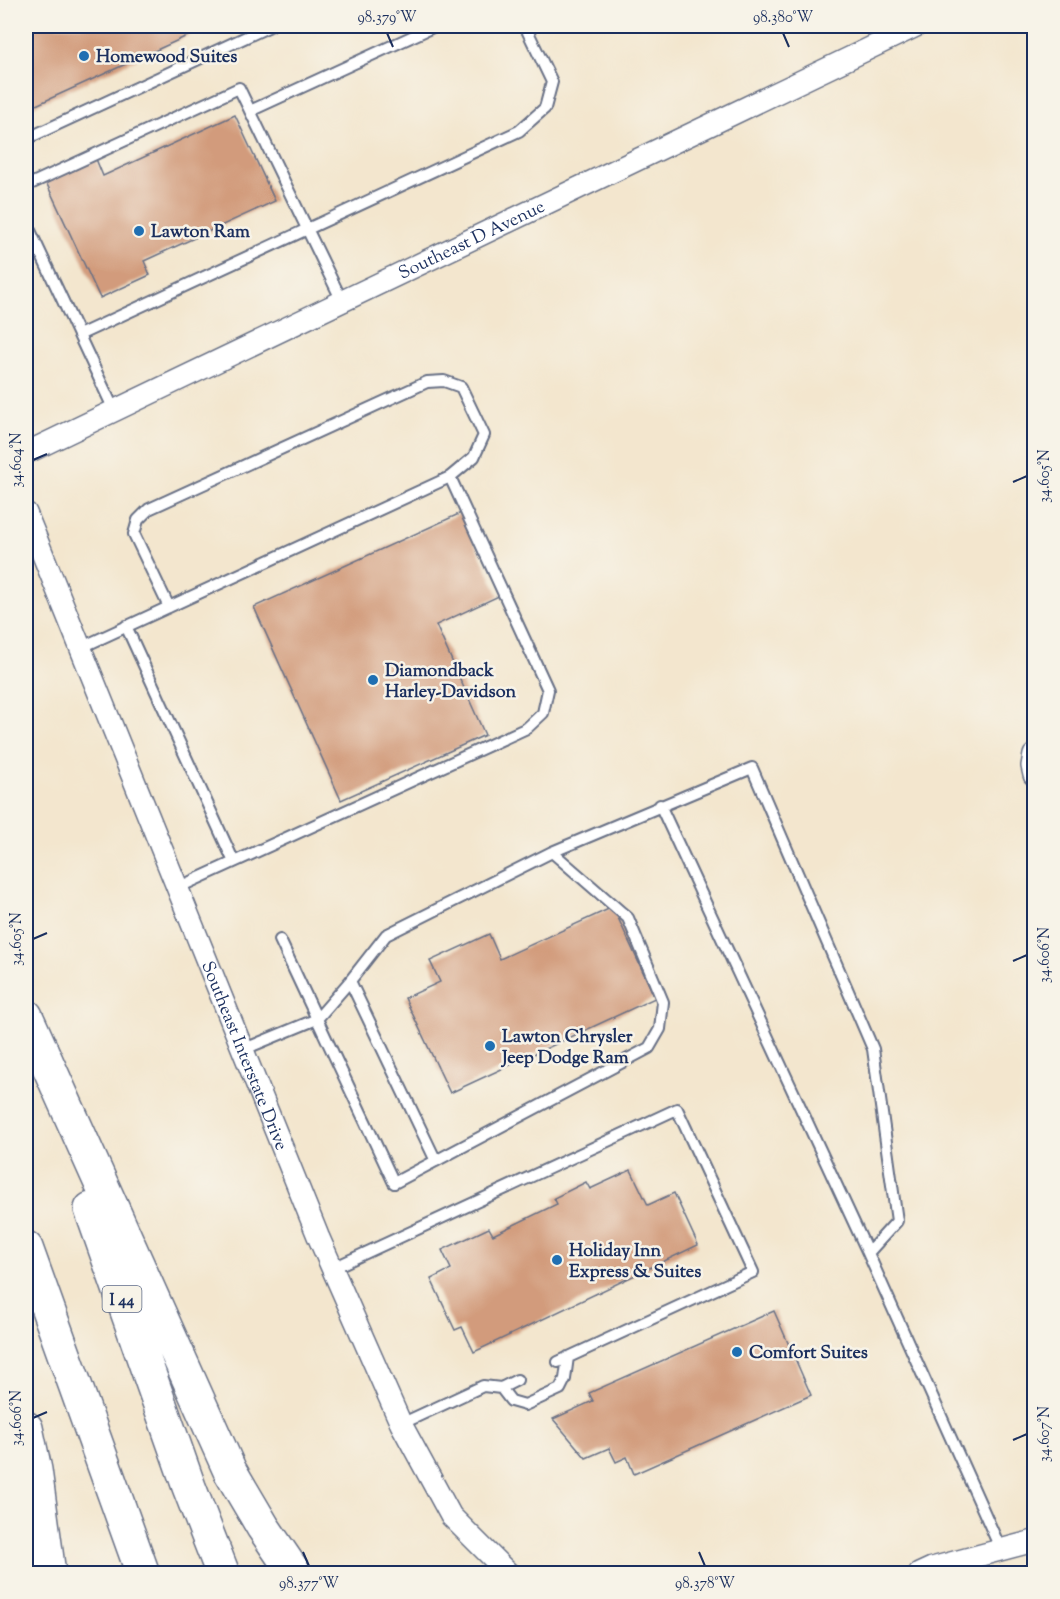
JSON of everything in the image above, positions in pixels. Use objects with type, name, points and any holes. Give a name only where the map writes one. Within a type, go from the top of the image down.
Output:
[{"type":"highway","points":[[26,1017],[230,1471],[263,1527],[295,1574]]},
{"type":"highway","name":"I 44","points":[[26,1023],[189,1487],[223,1574]]},
{"type":"highway","points":[[26,1248],[143,1574]]},
{"type":"highway","points":[[26,1428],[35,1470],[49,1574]]},
{"type":"street","name":"Southeast D Avenue","points":[[26,453],[916,26]]},
{"type":"street","name":"Southeast Interstate Drive","points":[[26,513],[332,1269],[401,1424],[451,1516],[509,1574]]},
{"type":"street","points":[[1035,755],[1032,766],[1035,775]]},
{"type":"street","points":[[919,1574],[932,1568],[1035,1541]]},
{"type":"lane","points":[[26,140],[270,26]]},
{"type":"lane","points":[[250,111],[435,26]]},
{"type":"lane","points":[[79,334],[519,131],[545,108],[552,81],[525,26]]},
{"type":"lane","points":[[26,186],[28,183],[239,88],[342,301]]},
{"type":"lane","points":[[26,222],[114,410]]},
{"type":"lane","points":[[80,648],[126,626],[169,607],[450,477],[474,457],[484,435],[461,387],[444,381],[427,382],[149,509],[138,520],[134,534],[169,607]]},
{"type":"lane","points":[[177,888],[527,728],[543,713],[548,690],[450,477]]},
{"type":"lane","points":[[126,626],[234,862]]},
{"type":"lane","points":[[242,1050],[316,1019],[386,935],[552,852],[752,768],[873,1049],[897,1221],[868,1253]]},
{"type":"lane","points":[[660,806],[868,1253],[1001,1550]]},
{"type":"lane","points":[[280,940],[394,1183],[649,1048],[660,1029],[663,1002],[628,918],[552,852]]},
{"type":"lane","points":[[350,981],[436,1161]]},
{"type":"lane","points":[[332,1269],[677,1109],[753,1272],[563,1360],[565,1379],[560,1389],[525,1405],[511,1401],[501,1388]]},
{"type":"lane","points":[[401,1424],[483,1386],[501,1388],[518,1380]]},
{"type":"building","name":"Homewood Suites","points":[[26,26],[209,26],[34,106],[26,87]]},
{"type":"building","name":"Lawton Ram","points":[[235,115],[275,201],[144,261],[150,275],[100,298],[46,182],[96,159],[103,176]]},
{"type":"building","name":"Diamondback Harley-Davidson","points":[[461,513],[499,596],[436,625],[485,735],[341,800],[254,607]]},
{"type":"building","name":"Lawton Chrysler Jeep Dodge Ram","points":[[613,907],[655,998],[450,1093],[405,998],[440,982],[430,961],[489,934],[500,959]]},
{"type":"building","name":"Holiday Inn Express & Suites","points":[[631,1170],[648,1205],[674,1193],[698,1245],[474,1352],[462,1327],[455,1330],[431,1279],[451,1269],[442,1250],[489,1228],[493,1235],[557,1204],[554,1198],[586,1182],[590,1189]]},
{"type":"building","name":"Comfort Suites","points":[[774,1311],[811,1395],[634,1474],[627,1457],[616,1462],[609,1448],[586,1458],[553,1419],[593,1401],[589,1393]]},
{"type":"place","name":"Homewood Suites","points":[[84,56]]},
{"type":"place","name":"Lawton Ram","points":[[139,231]]},
{"type":"place","name":"Diamondback Harley-Davidson","points":[[373,680]]},
{"type":"place","name":"Lawton Chrysler Jeep Dodge Ram","points":[[490,1046]]},
{"type":"place","name":"Holiday Inn Express & Suites","points":[[557,1260]]},
{"type":"place","name":"Comfort Suites","points":[[737,1352]]}]
